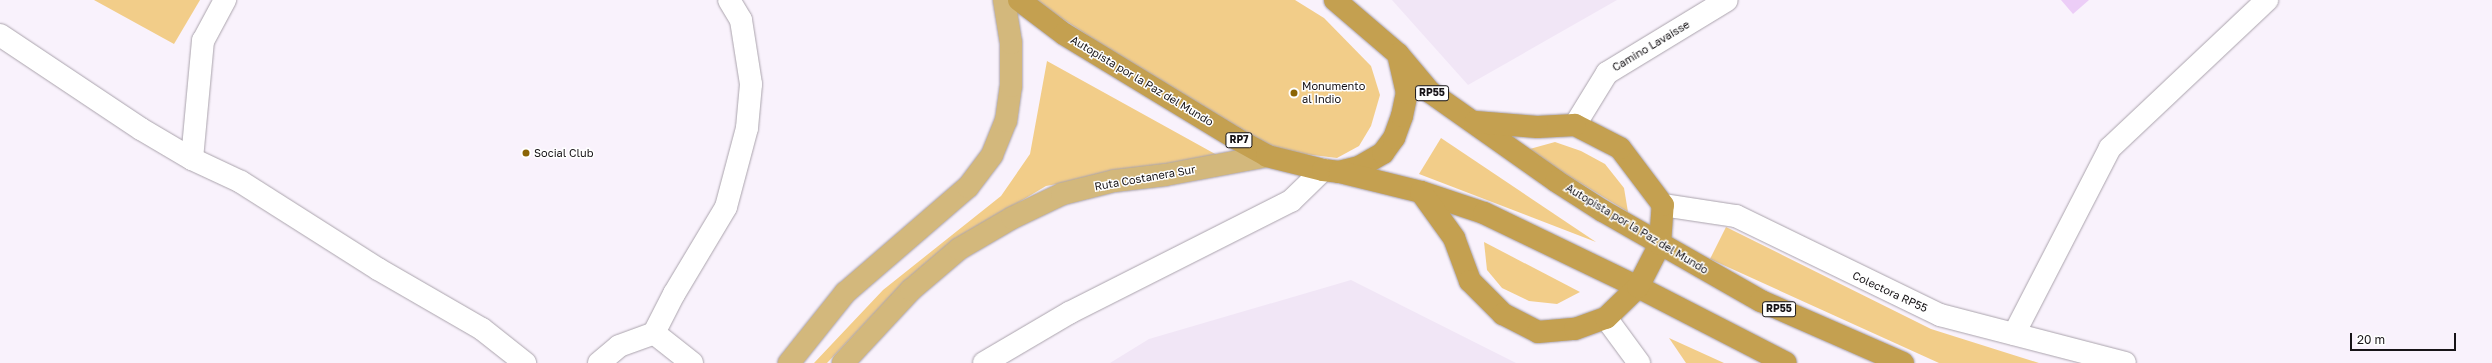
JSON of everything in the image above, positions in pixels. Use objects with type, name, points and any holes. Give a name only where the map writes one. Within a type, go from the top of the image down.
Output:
[{"type":"highway","name":"Autopista por la Paz del Mundo","points":[[1019,0],[1064,34],[1123,72],[1267,156],[1421,192],[1484,213],[1638,287],[1786,363]]},
{"type":"highway","name":"Autopista por la Paz del Mundo","points":[[1335,0],[1398,54],[1430,92],[1475,122],[1556,181],[1660,244],[1761,301],[1903,363]]},
{"type":"highway","name":"Autopista por la Paz del Mundo","points":[[1331,171],[1359,167],[1383,153],[1394,138],[1407,93],[1398,54]]},
{"type":"highway","points":[[1421,192],[1454,238],[1470,281],[1503,314],[1538,332],[1575,329],[1606,318],[1638,287],[1660,244],[1663,205],[1620,148],[1575,125],[1537,127],[1475,122]]},
{"type":"main road","points":[[789,363],[845,293],[968,188],[992,155],[1006,121],[1011,86],[1011,43],[1004,0]]},
{"type":"main road","name":"Ruta Costanera Sur","points":[[843,363],[911,290],[959,249],[1012,218],[1062,194],[1114,181],[1165,175],[1267,156]]},
{"type":"street","points":[[192,159],[203,41],[225,0]]},
{"type":"street","points":[[599,363],[619,346],[654,333],[674,294],[726,207],[747,128],[751,84],[741,20],[729,0]]},
{"type":"street","name":"Camino Lavaisse","points":[[1575,125],[1607,73],[1727,0]]},
{"type":"street","points":[[2014,334],[2110,148],[2267,0]]},
{"type":"street","points":[[0,35],[121,116],[192,159],[240,182],[378,269],[482,329],[525,363]]},
{"type":"street","points":[[984,363],[1069,313],[1291,201],[1331,171]]},
{"type":"street","name":"Colectora RP55","points":[[1663,205],[1736,216],[1940,315],[2125,363]]},
{"type":"street","points":[[1606,318],[1639,363]]},
{"type":"street","points":[[654,333],[692,363]]},
{"type":"shaded area","points":[[94,0],[200,0],[174,44]]},
{"type":"shaded area","points":[[1034,0],[1295,0],[1324,18],[1371,66],[1380,95],[1371,126],[1359,146],[1337,158],[1296,153],[1258,142],[1221,123]]},
{"type":"shaded area","points":[[1392,0],[1617,0],[1468,85]]},
{"type":"shaded area","points":[[2061,0],[2089,0],[2073,14]]},
{"type":"shaded area","points":[[1047,61],[1217,155],[1046,186],[978,227],[889,298],[827,363],[814,363],[883,290],[1001,196],[1030,154]]},
{"type":"shaded area","points":[[1441,138],[1596,242],[1419,174]]},
{"type":"shaded area","points":[[1555,142],[1581,151],[1605,164],[1624,188],[1628,212],[1526,150]]},
{"type":"shaded area","points":[[1726,227],[1931,329],[2039,363],[1939,363],[1710,259]]},
{"type":"shaded area","points":[[1484,242],[1580,292],[1557,304],[1529,301],[1502,288],[1487,270]]},
{"type":"shaded area","points":[[1351,280],[1516,363],[1110,363],[1149,339]]},
{"type":"shaded area","points":[[1669,338],[1724,363],[1686,363]]},
{"type":"place","name":"Monumento al Indio","points":[[1294,93]]},
{"type":"place","name":"Social Club","points":[[526,153]]}]
